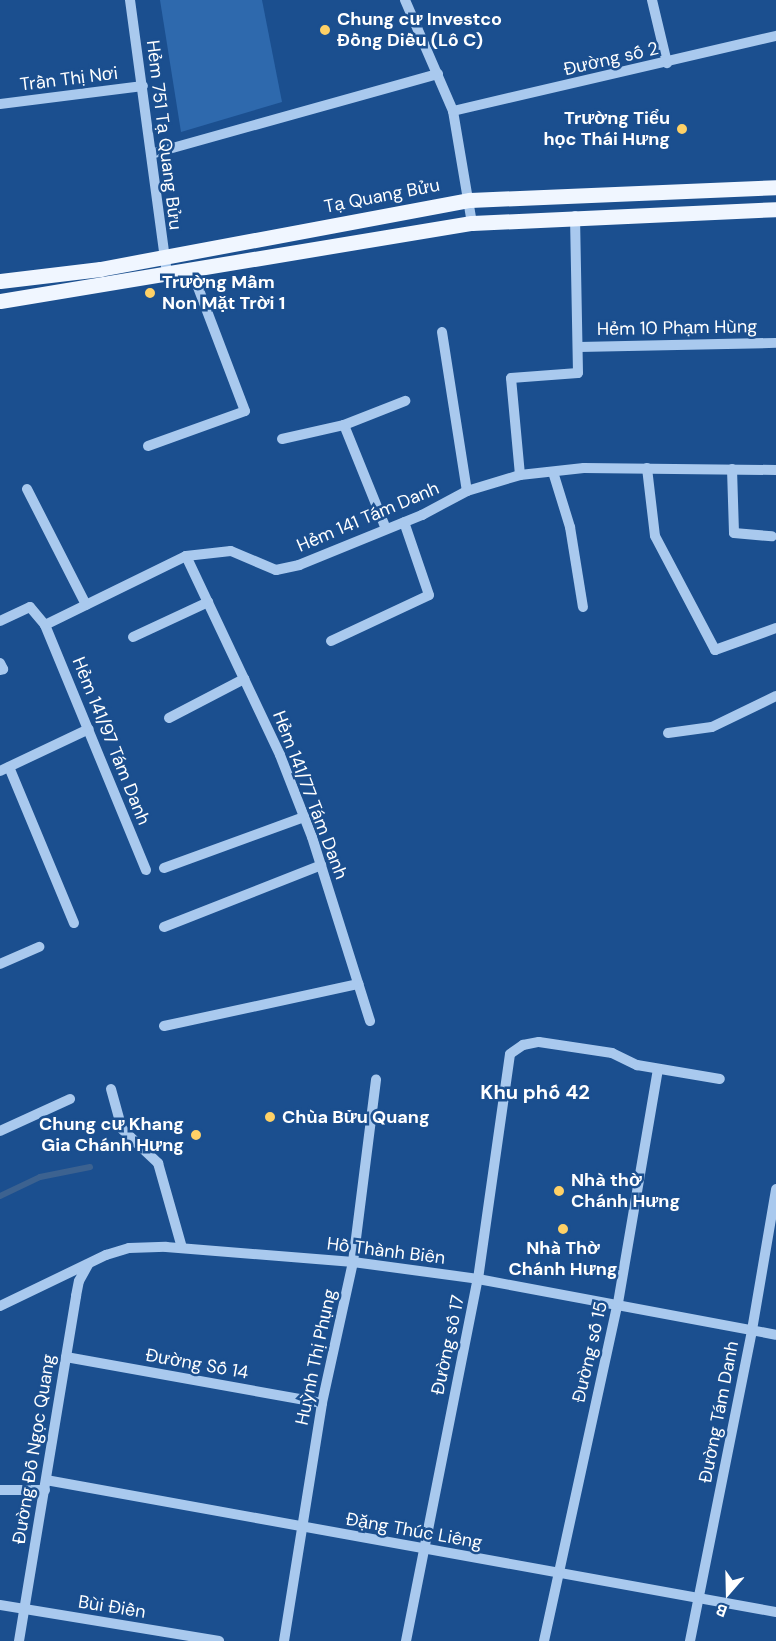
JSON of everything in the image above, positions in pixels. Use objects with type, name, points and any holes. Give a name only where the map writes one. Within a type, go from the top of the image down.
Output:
[{"type":"main road","name":"Tạ Quang Bửu","points":[[0,281],[163,257],[470,200],[776,187]]},
{"type":"main road","points":[[0,301],[472,223],[575,216],[776,209]]},
{"type":"street","name":"Hẻm 751 Tạ Quang Bửu","points":[[130,0],[166,274]]},
{"type":"street","points":[[405,0],[453,111],[470,200],[472,223]]},
{"type":"street","points":[[652,0],[667,63]]},
{"type":"street","name":"Đường số 2","points":[[453,111],[776,36]]},
{"type":"street","points":[[151,154],[438,74]]},
{"type":"street","name":"Trần Thị Nơi","points":[[0,104],[143,86]]},
{"type":"street","points":[[520,475],[511,378],[578,373],[575,216]]},
{"type":"street","points":[[148,446],[246,411],[191,269]]},
{"type":"street","points":[[442,332],[467,490]]},
{"type":"street","name":"Hẻm 10 Phạm Hùng","points":[[579,347],[776,343]]},
{"type":"street","points":[[282,439],[344,425],[405,401]]},
{"type":"street","points":[[344,425],[386,530]]},
{"type":"street","name":"Hẻm 141 Tám Danh","points":[[45,625],[186,556],[231,551],[276,570],[386,530],[467,490],[520,475],[584,468],[776,470]]},
{"type":"street","points":[[647,468],[655,536],[715,650],[776,628]]},
{"type":"street","points":[[732,469],[734,532],[772,536]]},
{"type":"street","points":[[553,472],[572,537],[583,607]]},
{"type":"street","points":[[27,489],[86,605]]},
{"type":"street","points":[[331,641],[429,595],[405,522]]},
{"type":"street","name":"Hẻm 141/77 Tám Danh","points":[[186,556],[244,679],[304,817],[370,1021]]},
{"type":"street","points":[[133,637],[208,602]]},
{"type":"street","points":[[0,621],[30,608],[45,625]]},
{"type":"street","name":"Hẻm 141/97 Tám Danh","points":[[45,625],[146,870]]},
{"type":"street","points":[[0,663],[3,669],[0,670]]},
{"type":"street","points":[[170,718],[244,679]]},
{"type":"street","points":[[668,733],[712,727],[776,696]]},
{"type":"street","points":[[74,923],[4,769],[89,729]]},
{"type":"street","points":[[164,868],[304,817]]},
{"type":"street","points":[[164,927],[321,865]]},
{"type":"street","points":[[0,964],[39,947]]},
{"type":"street","points":[[164,1026],[359,984]]},
{"type":"street","name":"Đường số 17","points":[[406,1641],[422,1550],[478,1279],[510,1054],[523,1045],[539,1042],[612,1053],[658,1069]]},
{"type":"street","points":[[658,1069],[720,1079]]},
{"type":"street","name":"Đường số 15","points":[[544,1641],[557,1573],[618,1303],[658,1069]]},
{"type":"street","name":"Huỳnh Thị Phụng","points":[[284,1641],[322,1403],[353,1262],[376,1079]]},
{"type":"street","points":[[111,1089],[122,1129],[158,1163],[182,1248]]},
{"type":"street","points":[[0,1131],[70,1099]]},
{"type":"street","name":"Đường Tám Danh","points":[[690,1641],[753,1330],[776,1189]]},
{"type":"street","name":"Hồ Thành Biên","points":[[0,1306],[129,1248],[182,1248],[353,1262],[478,1279],[618,1303],[776,1335]]},
{"type":"street","name":"Đường Đỗ Ngọc Quang","points":[[19,1641],[79,1281],[89,1265]]},
{"type":"street","name":"Đường Số 14","points":[[66,1357],[322,1403]]},
{"type":"street","name":"Đặng Thúc Liêng","points":[[0,1490],[45,1485],[776,1612]]},
{"type":"street","name":"Bùi Điền","points":[[0,1605],[219,1641]]},
{"type":"shaded area","points":[[160,0],[262,0],[282,102],[181,132]]},
{"type":"waterway","points":[[0,1196],[40,1177],[90,1167]]},
{"type":"place","name":"Chung cư Investco Đồng Diều (Lô C)","points":[[325,30]]},
{"type":"place","name":"Trường Tiểu học Thái Hưng","points":[[682,129]]},
{"type":"place","name":"Trường Mầm Non Mặt Trời 1","points":[[150,293]]},
{"type":"place","name":"Chùa Bửu Quang","points":[[270,1117]]},
{"type":"place","name":"Chung cư Khang Gia Chánh Hưng","points":[[196,1135]]},
{"type":"place","name":"Nhà thờ Chánh Hưng","points":[[559,1191]]},
{"type":"place","name":"Nhà Thờ Chánh Hưng","points":[[563,1229]]},
{"type":"district","name":"Khu phố 42","points":[[535,1092]]}]
